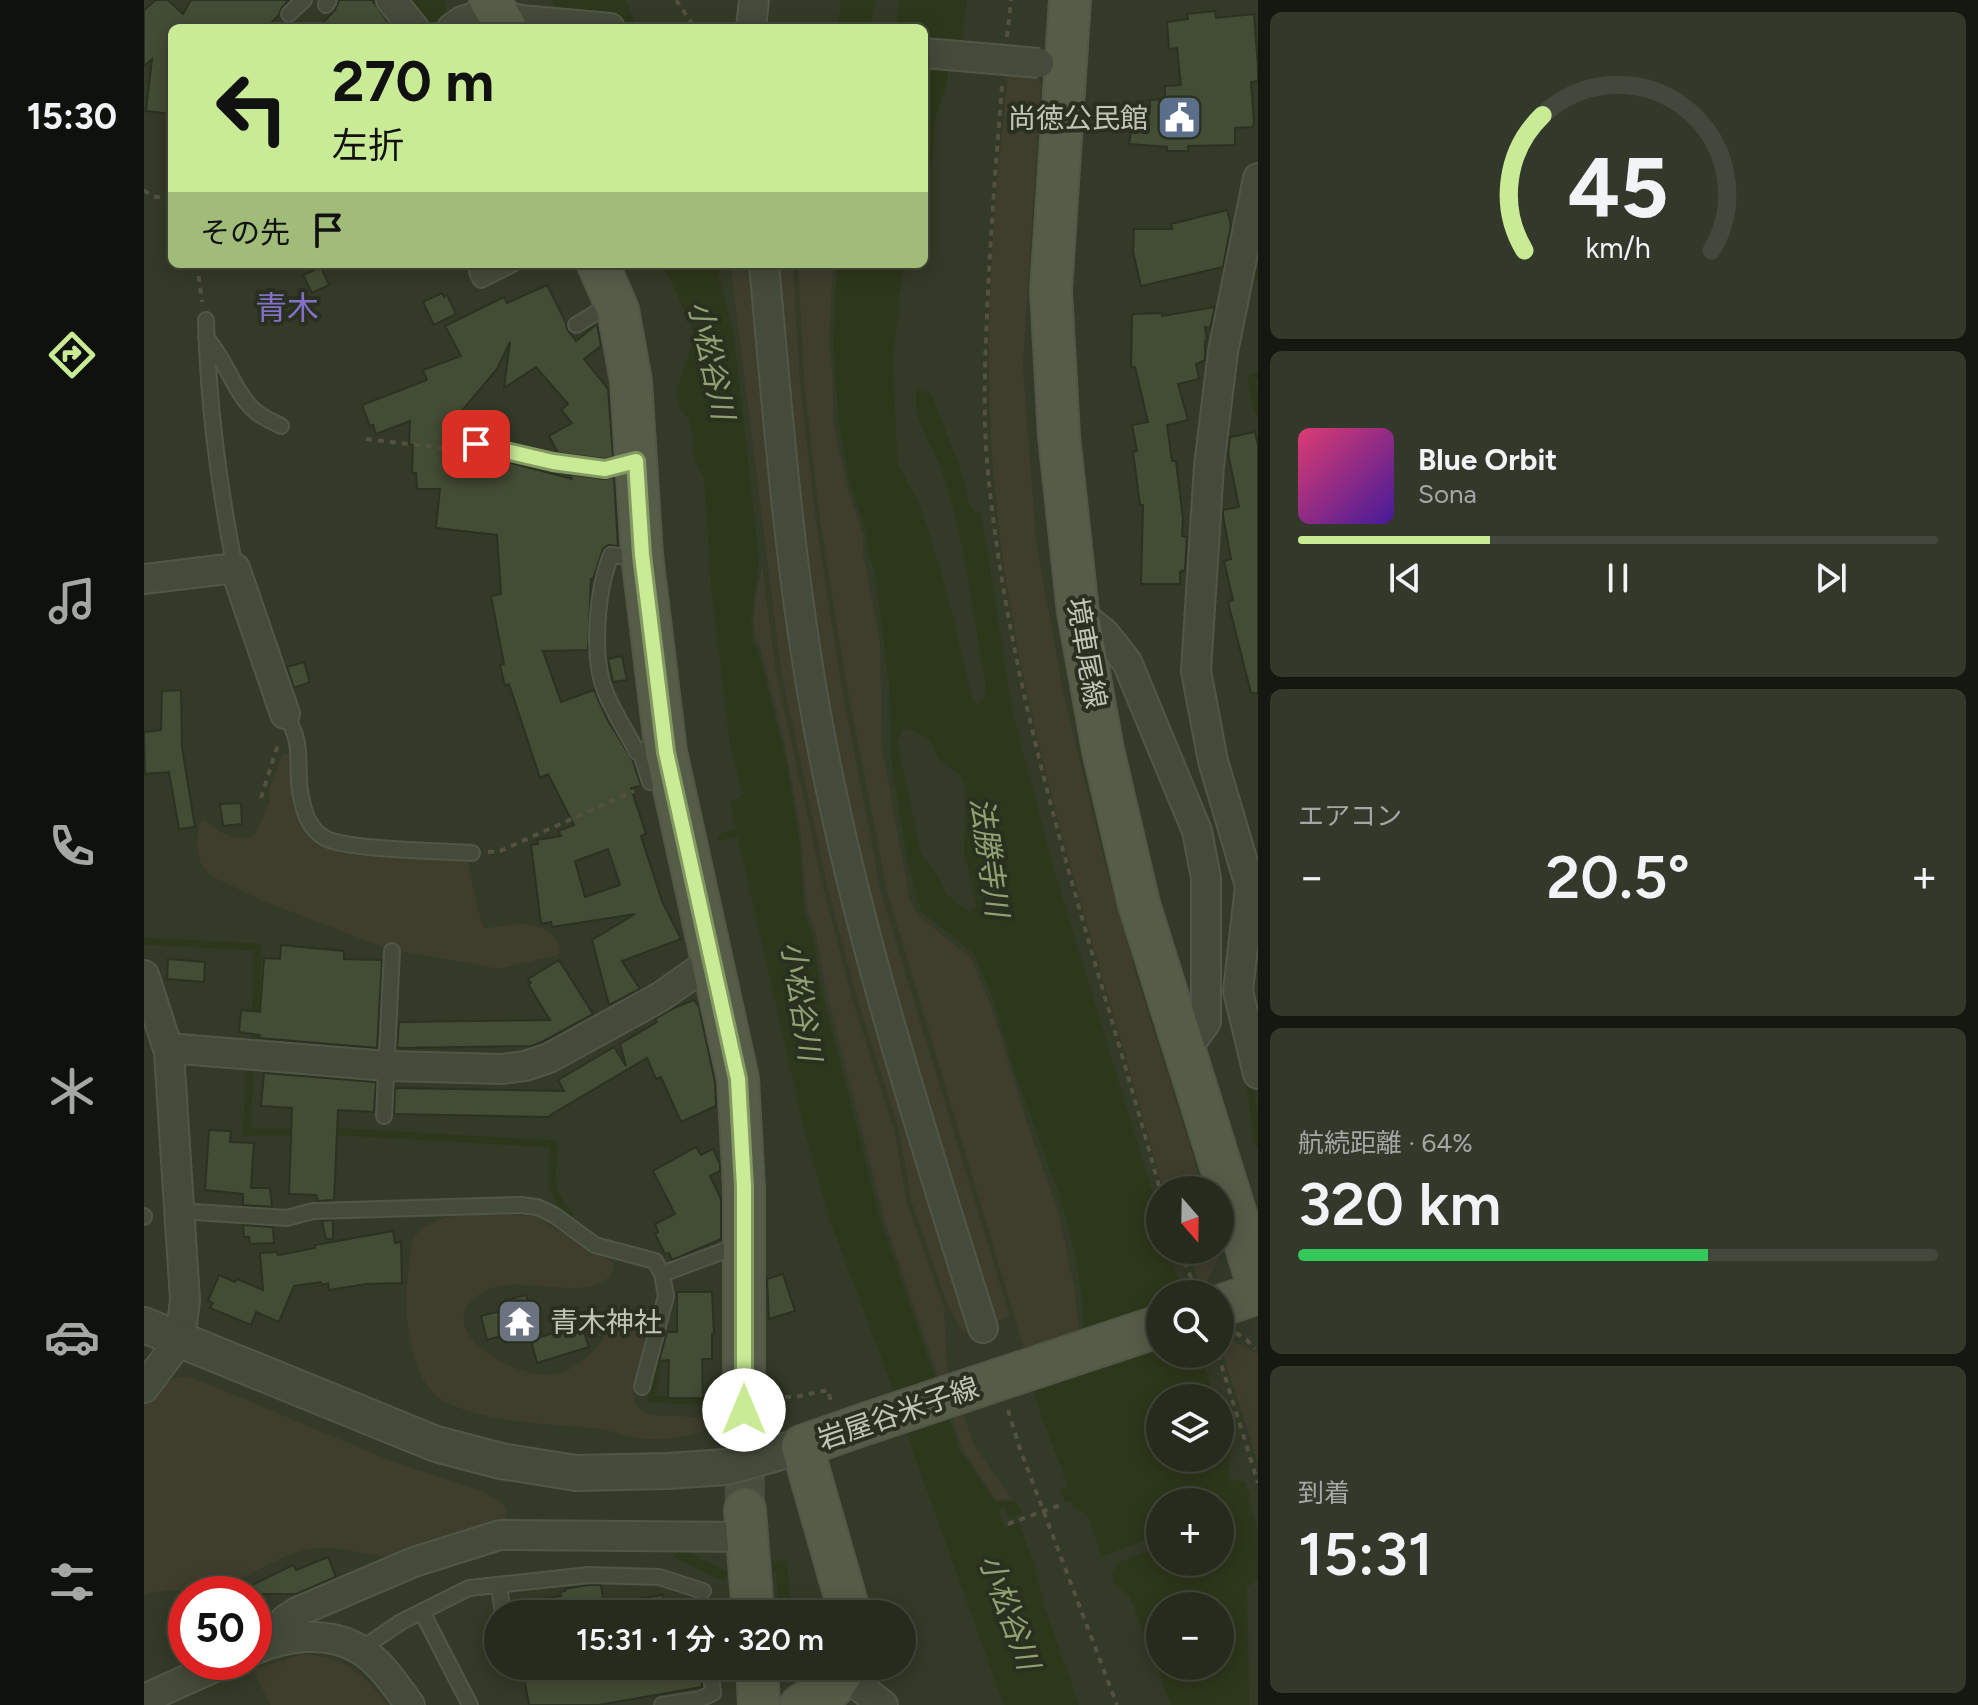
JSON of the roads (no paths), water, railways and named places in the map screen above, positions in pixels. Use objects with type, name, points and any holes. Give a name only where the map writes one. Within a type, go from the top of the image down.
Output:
[{"type":"main road","name":"境車尾線","points":[[1070,0],[1051,63],[1051,290],[1059,436],[1078,612],[1103,750],[1139,904],[1258,1285]]},
{"type":"main road","points":[[600,268],[614,302],[631,381],[652,747],[713,960],[738,1079],[744,1244],[758,1404]]},
{"type":"main road","points":[[1234,1303],[1258,1293]]},
{"type":"main road","name":"岩屋谷米子線","points":[[846,1600],[802,1446],[849,1418],[1146,1330]]},
{"type":"main road","points":[[746,1523],[752,1600]]},
{"type":"main road","points":[[758,1680],[759,1705]]},
{"type":"main road","points":[[801,1705],[832,1688],[838,1680]]},
{"type":"street","points":[[391,0],[411,24]]},
{"type":"street","points":[[751,24],[754,0]]},
{"type":"street","points":[[488,18],[561,24]]},
{"type":"street","points":[[928,53],[1051,63]]},
{"type":"street","points":[[1258,178],[1221,366],[1209,466],[1196,671],[1213,761],[1245,817],[1250,886],[1238,991],[1258,1074]]},
{"type":"street","points":[[764,268],[793,561],[812,693],[850,876],[881,997],[983,1328]]},
{"type":"street","points":[[144,579],[235,568],[285,714]]},
{"type":"street","points":[[1078,612],[1105,634],[1127,662],[1197,831],[1206,878],[1206,1022],[1184,1052]]},
{"type":"street","points":[[1197,831],[1245,817]]},
{"type":"street","points":[[168,1048],[387,1066],[502,1069],[525,1066],[549,1058],[660,997],[713,960]]},
{"type":"street","points":[[144,975],[168,1048],[185,1300],[180,1340],[144,1388]]},
{"type":"street","points":[[144,1325],[436,1444],[501,1461],[576,1473],[667,1471],[727,1467],[802,1446]]},
{"type":"street","points":[[282,1640],[285,1620],[297,1612],[414,1562],[500,1535],[746,1523]]},
{"type":"street","points":[[272,1644],[299,1637],[330,1639],[360,1650],[388,1676],[410,1705]]},
{"type":"street","points":[[144,1699],[186,1680]]},
{"type":"street","points":[[856,1680],[883,1705]]},
{"type":"lane","points":[[289,14],[304,0]]},
{"type":"lane","points":[[477,272],[481,280],[505,268]]},
{"type":"lane","points":[[576,325],[614,302]]},
{"type":"lane","points":[[206,320],[214,424],[235,568]]},
{"type":"lane","points":[[206,338],[256,413],[281,426]]},
{"type":"lane","points":[[476,444],[553,462],[605,469],[636,461]]},
{"type":"lane","points":[[642,558],[611,555],[599,610],[597,661],[605,694],[637,752],[652,747],[650,782]]},
{"type":"lane","points":[[285,714],[296,731],[304,811],[311,827],[326,839],[348,844],[472,853]]},
{"type":"lane","points":[[384,1116],[392,951]]},
{"type":"lane","points":[[179,1211],[287,1218],[313,1211],[537,1207],[554,1215],[595,1245],[655,1261],[662,1274],[666,1296],[642,1387]]},
{"type":"lane","points":[[662,1274],[744,1244]]},
{"type":"lane","points":[[360,1650],[381,1634],[469,1588],[589,1575],[659,1577],[703,1591]]},
{"type":"lane","points":[[499,1585],[501,1600]]},
{"type":"lane","points":[[422,1612],[470,1705]]},
{"type":"lane","points":[[662,1705],[700,1699],[713,1693],[712,1680]]},
{"type":"water","points":[[405,0],[444,0],[446,10],[459,24],[428,24]]},
{"type":"water","points":[[552,0],[626,0],[635,24],[560,24]]},
{"type":"water","points":[[841,0],[875,0],[871,24],[838,24]]},
{"type":"water","points":[[899,0],[967,0],[961,39],[948,68],[947,82],[935,120],[932,166],[928,176],[928,24],[896,24]]},
{"type":"water","name":"小松谷川","points":[[665,268],[717,268],[734,337],[759,562],[751,619],[753,644],[757,648],[787,765],[799,839],[804,914],[813,936],[821,988],[880,1219],[960,1451],[995,1502],[1016,1501],[1022,1513],[1009,1518],[1005,1507],[998,1510],[1005,1528],[1019,1523],[1079,1705],[1004,1705],[831,1223],[804,1128],[738,837],[716,841],[723,832],[736,829],[730,800],[739,799],[743,793],[730,743],[712,596],[704,479],[695,459],[688,417],[680,409],[676,394],[694,338],[691,324]]},
{"type":"water","name":"法勝寺川","points":[[837,268],[903,268],[893,358],[897,460],[931,538],[972,700],[977,705],[984,697],[985,679],[962,548],[942,471],[917,412],[917,390],[931,393],[964,479],[969,505],[975,512],[981,513],[1013,715],[1054,870],[1147,1176],[1146,1264],[1173,1264],[1178,1280],[1146,1280],[1146,1368],[1205,1368],[1210,1384],[1146,1384],[1146,1472],[1228,1472],[1230,1482],[1240,1479],[1248,1485],[1245,1486],[1250,1494],[1248,1499],[1258,1530],[1258,1579],[1247,1587],[1249,1705],[1171,1705],[1162,1680],[1234,1680],[1234,1592],[1146,1592],[1146,1639],[1130,1597],[1114,1583],[1111,1571],[1117,1569],[1116,1563],[1146,1552],[1146,1576],[1234,1576],[1234,1488],[1146,1488],[1146,1539],[1101,1557],[1089,1517],[1074,1508],[1070,1501],[1065,1502],[1061,1490],[1068,1487],[1020,1357],[1084,1335],[1076,1257],[1061,1199],[1013,1067],[995,1004],[974,953],[921,911],[907,858],[892,765],[889,682],[875,574],[867,535],[850,484],[839,425],[833,344]],"holes":[[[903,729],[929,739],[938,758],[963,778],[966,788],[964,851],[977,907],[969,912],[946,894],[936,873],[921,854],[897,742]]]},
{"type":"water","points":[[680,1548],[728,1572],[724,1582],[674,1557]]},
{"type":"water","points":[[787,1560],[790,1600],[778,1600],[776,1571],[772,1562]]},
{"type":"waterway","points":[[1258,375],[1251,378],[1258,411]]},
{"type":"waterway","points":[[144,941],[258,947],[254,1043]]},
{"type":"waterway","points":[[251,1064],[246,1132],[299,1132]]},
{"type":"waterway","points":[[1249,1077],[1258,1144]]},
{"type":"waterway","points":[[328,1131],[555,1144],[554,1190],[570,1214]]},
{"type":"waterway","points":[[661,1341],[651,1399],[714,1402]]},
{"type":"tunnel","points":[[744,1410],[745,1510]]},
{"type":"place","name":"尚徳公民館","points":[[1179,118]]},
{"type":"place","name":"青木神社","points":[[519,1322]]},
{"type":"district","name":"青木","points":[[287,308]]}]
